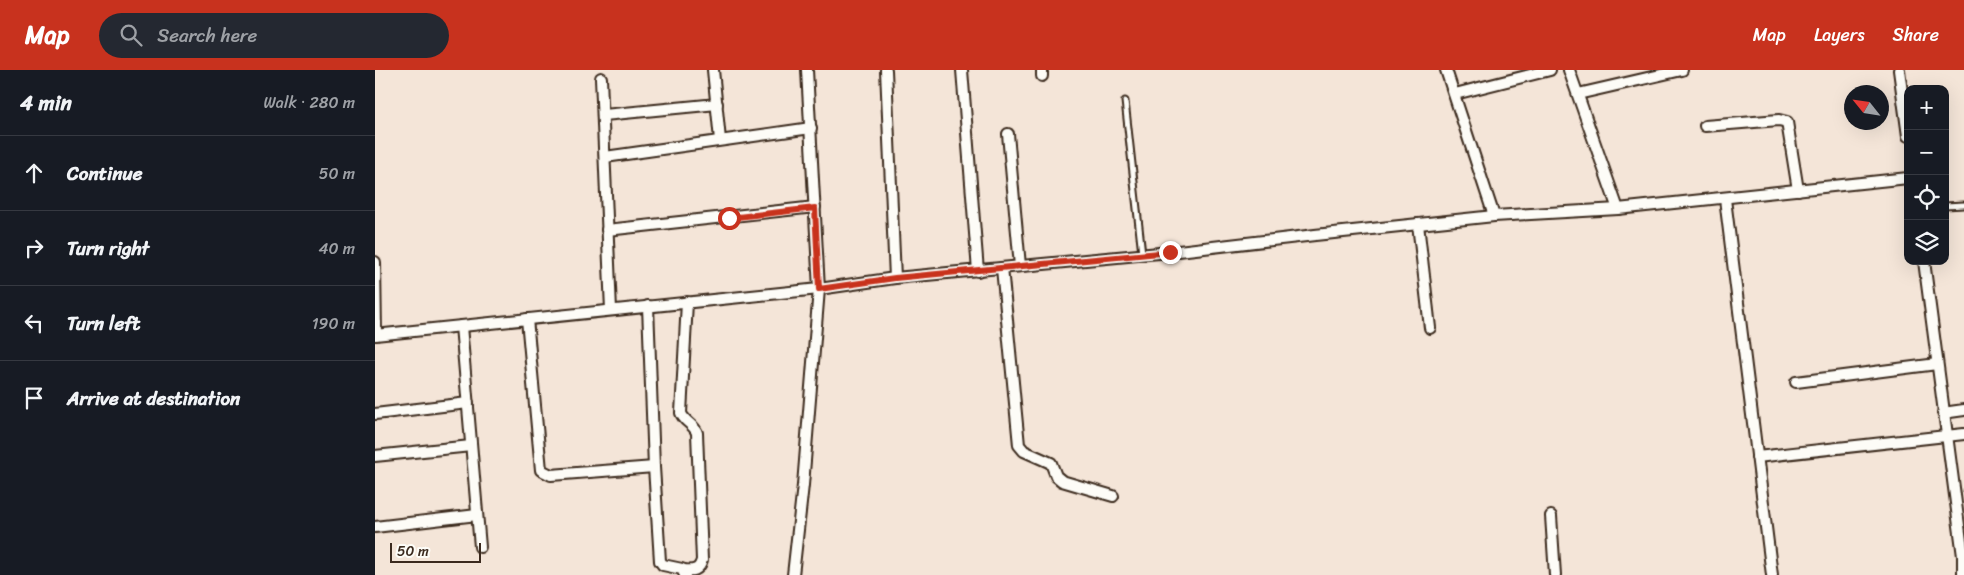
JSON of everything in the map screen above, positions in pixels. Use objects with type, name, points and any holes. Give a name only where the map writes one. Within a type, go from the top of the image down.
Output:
[{"type":"street","points":[[713,70],[720,140]]},
{"type":"street","points":[[793,575],[803,485],[819,289],[807,70]]},
{"type":"street","points":[[886,70],[895,278]]},
{"type":"street","points":[[962,70],[977,271]]},
{"type":"street","points":[[1446,70],[1494,216]]},
{"type":"street","points":[[1455,94],[1550,70]]},
{"type":"street","points":[[1569,70],[1618,209]]},
{"type":"street","points":[[1578,94],[1682,70]]},
{"type":"street","points":[[1899,70],[1907,130]]},
{"type":"street","points":[[601,78],[611,310]]},
{"type":"street","points":[[603,115],[717,104]]},
{"type":"street","points":[[1705,126],[1779,120],[1787,122],[1798,190]]},
{"type":"street","points":[[605,157],[811,128]]},
{"type":"street","points":[[1008,134],[1020,266]]},
{"type":"street","points":[[375,262],[375,335],[819,289],[895,278],[1142,254],[1494,216],[1618,209],[1904,178]]},
{"type":"street","points":[[1725,199],[1772,575]]},
{"type":"street","points":[[607,230],[815,208]]},
{"type":"street","points":[[1418,224],[1429,328]]},
{"type":"street","points":[[1925,265],[1943,413],[1964,556],[1963,575]]},
{"type":"street","points":[[1002,268],[1019,445],[1023,450],[1051,463],[1056,476],[1062,481],[1113,496]]},
{"type":"street","points":[[648,306],[654,467],[660,560],[663,565],[684,572],[697,569],[701,566],[703,560],[697,433],[694,426],[684,419],[681,413],[687,302]]},
{"type":"street","points":[[527,319],[541,470],[551,475],[654,467]]},
{"type":"street","points":[[461,326],[480,547]]},
{"type":"street","points":[[1795,382],[1937,364]]},
{"type":"street","points":[[375,414],[468,403]]},
{"type":"street","points":[[1943,413],[1964,410]]},
{"type":"street","points":[[1757,458],[1964,434]]},
{"type":"street","points":[[375,456],[471,446]]},
{"type":"street","points":[[375,527],[477,515]]},
{"type":"street","points":[[1551,516],[1555,575]]},
{"type":"lane","points":[[1125,101],[1142,254]]},
{"type":"lane","points":[[1949,206],[1964,205]]},
{"type":"route","points":[[729,218],[815,208],[819,289],[895,278],[1170,252]]}]
